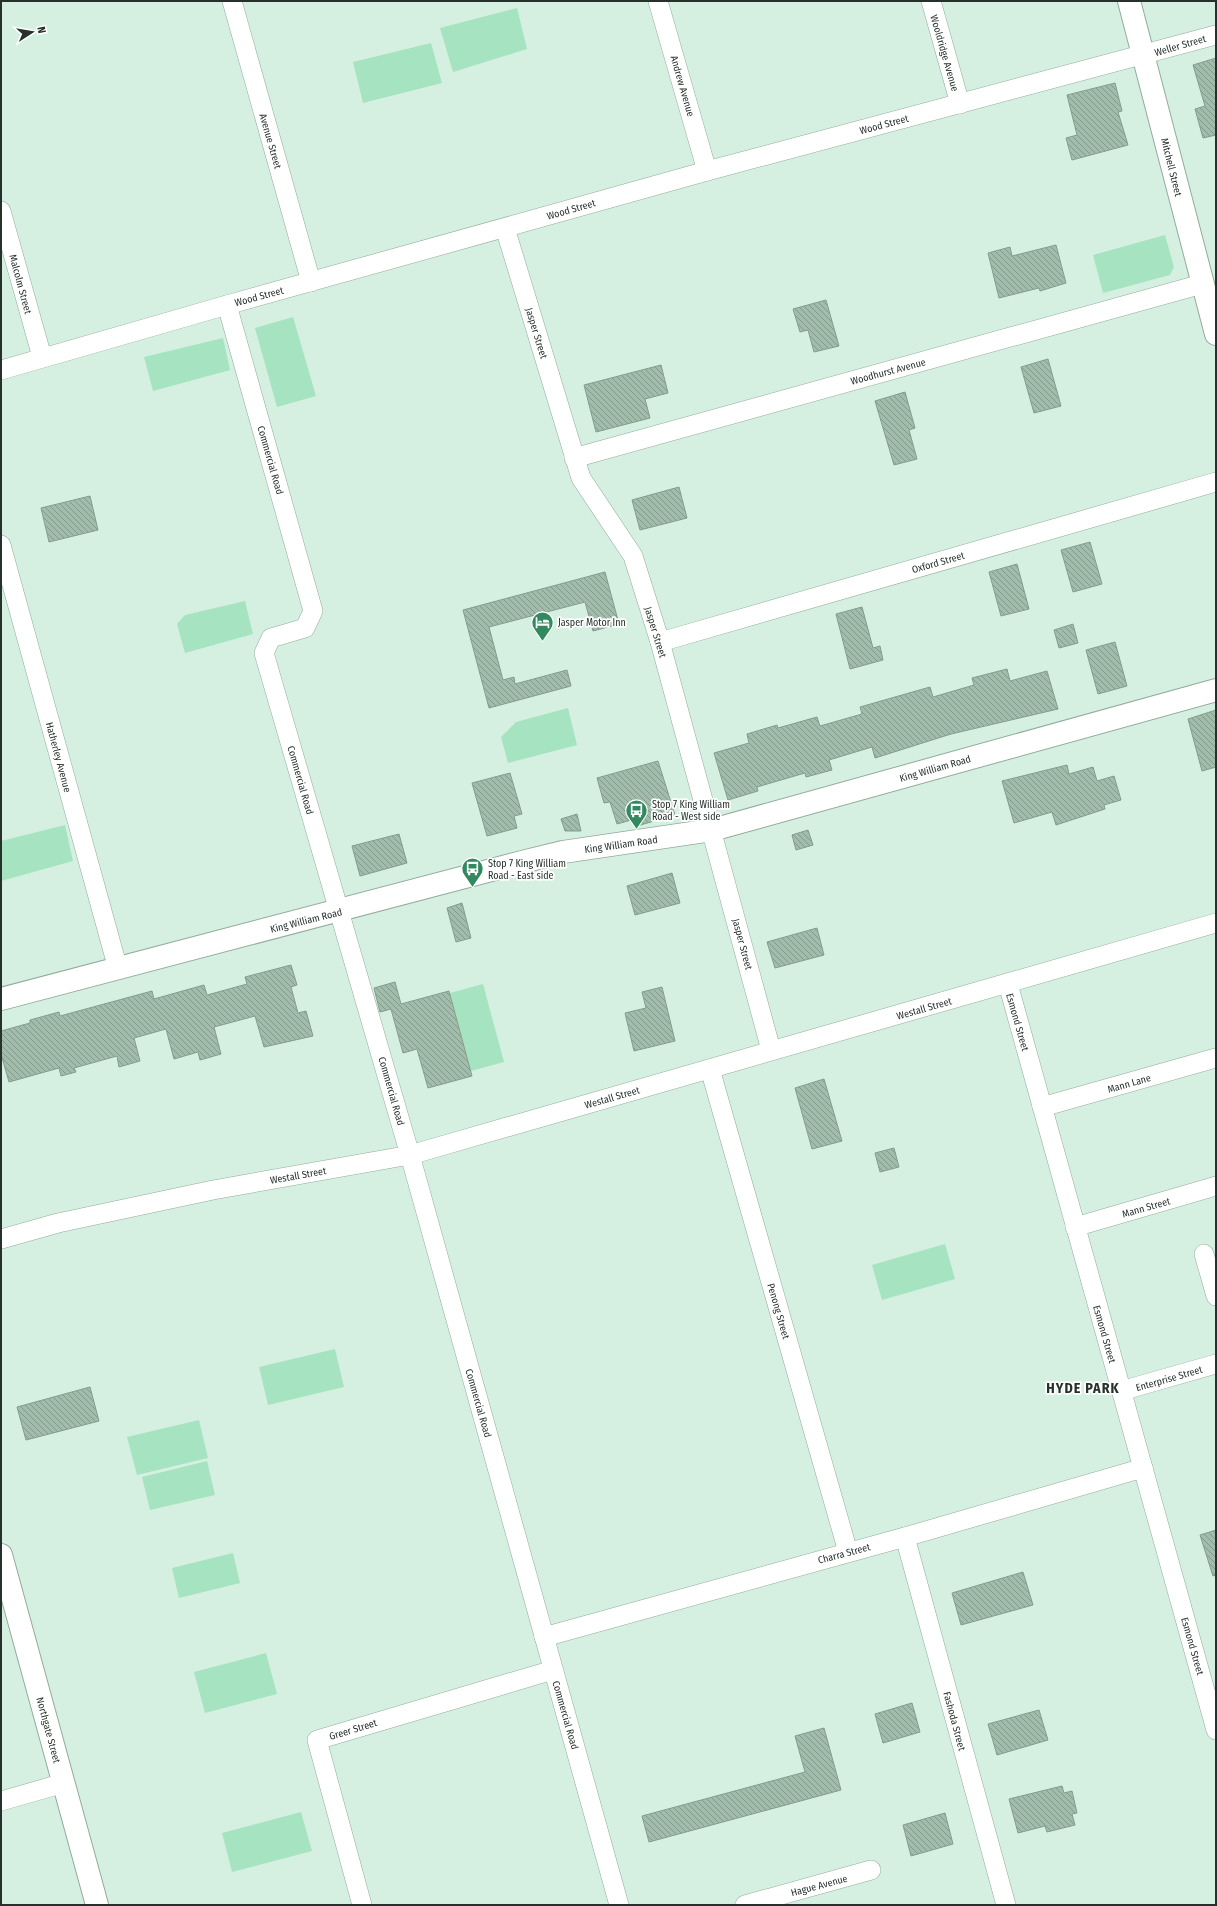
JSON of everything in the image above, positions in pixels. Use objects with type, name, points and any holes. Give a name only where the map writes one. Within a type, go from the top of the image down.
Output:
[{"type":"main road","name":"Mitchell Street","points":[[1129,1],[1207,286],[1216,334]]},
{"type":"main road","name":"King William Road","points":[[1,999],[339,912],[563,852],[712,830],[1216,690]]},
{"type":"main road","name":"Northgate Street","points":[[1,1555],[97,1905]]},
{"type":"street","name":"Avenue Street","points":[[232,1],[311,282]]},
{"type":"street","name":"Andrew Avenue","points":[[658,1],[707,171]]},
{"type":"street","name":"Wooldridge Avenue","points":[[930,1],[960,104]]},
{"type":"street","name":"Weller Street","points":[[1143,55],[1216,34]]},
{"type":"street","name":"Wood Street","points":[[1,370],[227,304],[311,282],[707,171],[1143,55]]},
{"type":"street","name":"Malcolm Street","points":[[1,210],[42,357]]},
{"type":"street","name":"Jasper Street","points":[[505,228],[581,478],[633,556],[660,642],[771,1050]]},
{"type":"street","name":"Woodhurst Avenue","points":[[574,458],[1207,286]]},
{"type":"street","name":"Commercial Road","points":[[227,304],[314,611],[305,628],[271,638],[264,653],[410,1155],[619,1905]]},
{"type":"street","name":"Oxford Street","points":[[660,642],[1216,482]]},
{"type":"street","name":"Hatherley Avenue","points":[[1,545],[118,968]]},
{"type":"street","name":"Westall Street","points":[[1,1239],[58,1223],[213,1190],[410,1155],[1216,923]]},
{"type":"street","name":"Esmond Street","points":[[1008,984],[1121,1391],[1215,1721]]},
{"type":"street","name":"Mann Lane","points":[[1042,1107],[1216,1058]]},
{"type":"street","name":"Penong Street","points":[[710,1069],[848,1552]]},
{"type":"street","name":"Mann Street","points":[[1075,1227],[1216,1186]]},
{"type":"street","points":[[1204,1254],[1216,1296]]},
{"type":"street","name":"Enterprise Street","points":[[1121,1391],[1216,1364]]},
{"type":"street","name":"Charra Street","points":[[544,1637],[905,1537],[1143,1468]]},
{"type":"street","name":"Fashoda Street","points":[[905,1537],[1006,1905]]},
{"type":"street","name":"Greer Street","points":[[362,1905],[317,1740],[554,1670]]},
{"type":"street","points":[[1,1801],[64,1783]]},
{"type":"street","name":"Hague Avenue","points":[[745,1905],[871,1870]]},
{"type":"green space","points":[[517,8],[527,49],[453,72],[440,28]]},
{"type":"green space","points":[[431,43],[442,83],[363,103],[353,62]]},
{"type":"green space","points":[[1165,235],[1174,267],[1170,275],[1103,293],[1093,255]]},
{"type":"green space","points":[[293,317],[316,396],[277,407],[255,328]]},
{"type":"green space","points":[[223,338],[230,370],[153,391],[144,357]]},
{"type":"green space","points":[[245,601],[253,634],[185,653],[177,624],[185,615]]},
{"type":"green space","points":[[568,708],[577,745],[508,763],[501,737],[516,722]]},
{"type":"green space","points":[[65,825],[73,861],[1,881],[1,841]]},
{"type":"green space","points":[[483,984],[504,1062],[471,1071],[450,993]]},
{"type":"green space","points":[[945,1244],[955,1279],[882,1300],[872,1265]]},
{"type":"green space","points":[[335,1349],[344,1387],[268,1405],[259,1367]]},
{"type":"green space","points":[[199,1420],[208,1458],[137,1475],[127,1437]]},
{"type":"green space","points":[[207,1461],[215,1495],[150,1510],[142,1477]]},
{"type":"green space","points":[[233,1553],[240,1583],[179,1598],[172,1568]]},
{"type":"green space","points":[[266,1653],[277,1694],[205,1713],[194,1672]]},
{"type":"green space","points":[[301,1812],[312,1851],[232,1872],[222,1833]]},
{"type":"building","points":[[1216,58],[1216,135],[1203,138],[1195,109],[1205,106],[1193,65]]},
{"type":"building","points":[[1115,83],[1122,111],[1118,112],[1128,145],[1072,160],[1066,138],[1077,135],[1067,95]]},
{"type":"building","points":[[1056,245],[1066,283],[1040,291],[1039,288],[999,298],[988,253],[1010,247],[1012,256]]},
{"type":"building","points":[[826,300],[839,346],[814,352],[808,330],[800,332],[793,309]]},
{"type":"building","points":[[1048,359],[1061,406],[1034,413],[1021,367]]},
{"type":"building","points":[[661,365],[668,393],[645,399],[650,418],[596,432],[584,385]]},
{"type":"building","points":[[905,392],[915,428],[909,430],[917,459],[894,465],[875,401]]},
{"type":"building","points":[[679,487],[687,518],[640,530],[632,500]]},
{"type":"building","points":[[90,496],[98,530],[49,542],[41,508]]},
{"type":"building","points":[[1090,542],[1102,584],[1073,592],[1061,550]]},
{"type":"building","points":[[1017,564],[1029,609],[1001,616],[989,572]]},
{"type":"building","points":[[605,572],[619,624],[593,631],[585,602],[489,627],[503,680],[514,677],[515,684],[567,670],[571,686],[489,708],[463,610]]},
{"type":"building","points":[[862,607],[873,648],[880,646],[883,660],[850,669],[836,614]]},
{"type":"building","points":[[1073,624],[1078,643],[1059,648],[1054,630]]},
{"type":"building","points":[[1115,642],[1127,686],[1098,694],[1086,650]]},
{"type":"building","points":[[1007,669],[1010,681],[1047,671],[1058,709],[951,734],[875,758],[872,747],[829,760],[832,770],[806,777],[805,773],[757,787],[758,791],[728,800],[714,753],[749,743],[747,734],[777,725],[778,728],[817,717],[820,726],[862,714],[860,707],[930,687],[933,697],[974,685],[972,678]]},
{"type":"building","points":[[1216,710],[1216,767],[1202,771],[1188,719]]},
{"type":"building","points":[[658,761],[675,815],[637,826],[635,819],[617,824],[610,802],[604,803],[597,778]]},
{"type":"building","points":[[1067,765],[1069,774],[1093,767],[1097,781],[1114,776],[1121,800],[1104,805],[1105,809],[1056,825],[1052,812],[1014,823],[1002,781]]},
{"type":"building","points":[[510,773],[522,814],[514,816],[517,828],[487,836],[472,783]]},
{"type":"building","points":[[577,814],[581,831],[565,831],[561,819]]},
{"type":"building","points":[[808,830],[813,845],[796,850],[792,835]]},
{"type":"building","points":[[399,834],[407,863],[360,876],[352,846]]},
{"type":"building","points":[[672,873],[680,903],[635,915],[627,886]]},
{"type":"building","points":[[462,903],[471,938],[456,942],[447,908]]},
{"type":"building","points":[[817,928],[824,955],[775,968],[767,942]]},
{"type":"building","points":[[291,965],[297,985],[291,987],[298,1013],[306,1011],[313,1036],[264,1047],[255,1016],[214,1027],[221,1054],[200,1060],[198,1052],[174,1059],[166,1029],[134,1038],[140,1061],[119,1067],[117,1056],[74,1068],[76,1072],[61,1076],[59,1068],[9,1082],[1,1054],[1,1031],[30,1023],[30,1020],[59,1012],[60,1016],[152,991],[154,999],[204,985],[207,995],[247,984],[245,977]]},
{"type":"building","points":[[395,982],[401,1004],[449,991],[472,1076],[428,1088],[417,1049],[403,1053],[391,1009],[380,1012],[374,988]]},
{"type":"building","points":[[662,987],[675,1041],[634,1051],[625,1013],[646,1008],[642,992]]},
{"type":"building","points":[[824,1079],[842,1141],[812,1149],[795,1088]]},
{"type":"building","points":[[894,1148],[899,1167],[880,1172],[875,1153]]},
{"type":"building","points":[[90,1387],[99,1421],[26,1440],[17,1407]]},
{"type":"building","points":[[1216,1530],[1216,1575],[1213,1576],[1200,1535]]},
{"type":"building","points":[[1023,1572],[1033,1605],[961,1625],[952,1593]]},
{"type":"building","points":[[912,1703],[920,1732],[883,1743],[875,1714]]},
{"type":"building","points":[[1039,1710],[1048,1740],[997,1755],[988,1724]]},
{"type":"building","points":[[824,1728],[841,1790],[649,1842],[642,1816],[805,1772],[795,1736]]},
{"type":"building","points":[[1062,1786],[1064,1793],[1072,1791],[1077,1813],[1072,1814],[1075,1825],[1047,1832],[1045,1826],[1018,1833],[1009,1799]]},
{"type":"building","points":[[945,1813],[953,1844],[911,1856],[903,1825]]},
{"type":"place","name":"Jasper Motor Inn","points":[[542,642]]},
{"type":"place","name":"Stop 7 King William Road - West side","points":[[636,830]]},
{"type":"place","name":"Stop 7 King William Road - East side","points":[[473,888]]},
{"type":"district","name":"HYDE PARK","points":[[1083,1388]]}]
